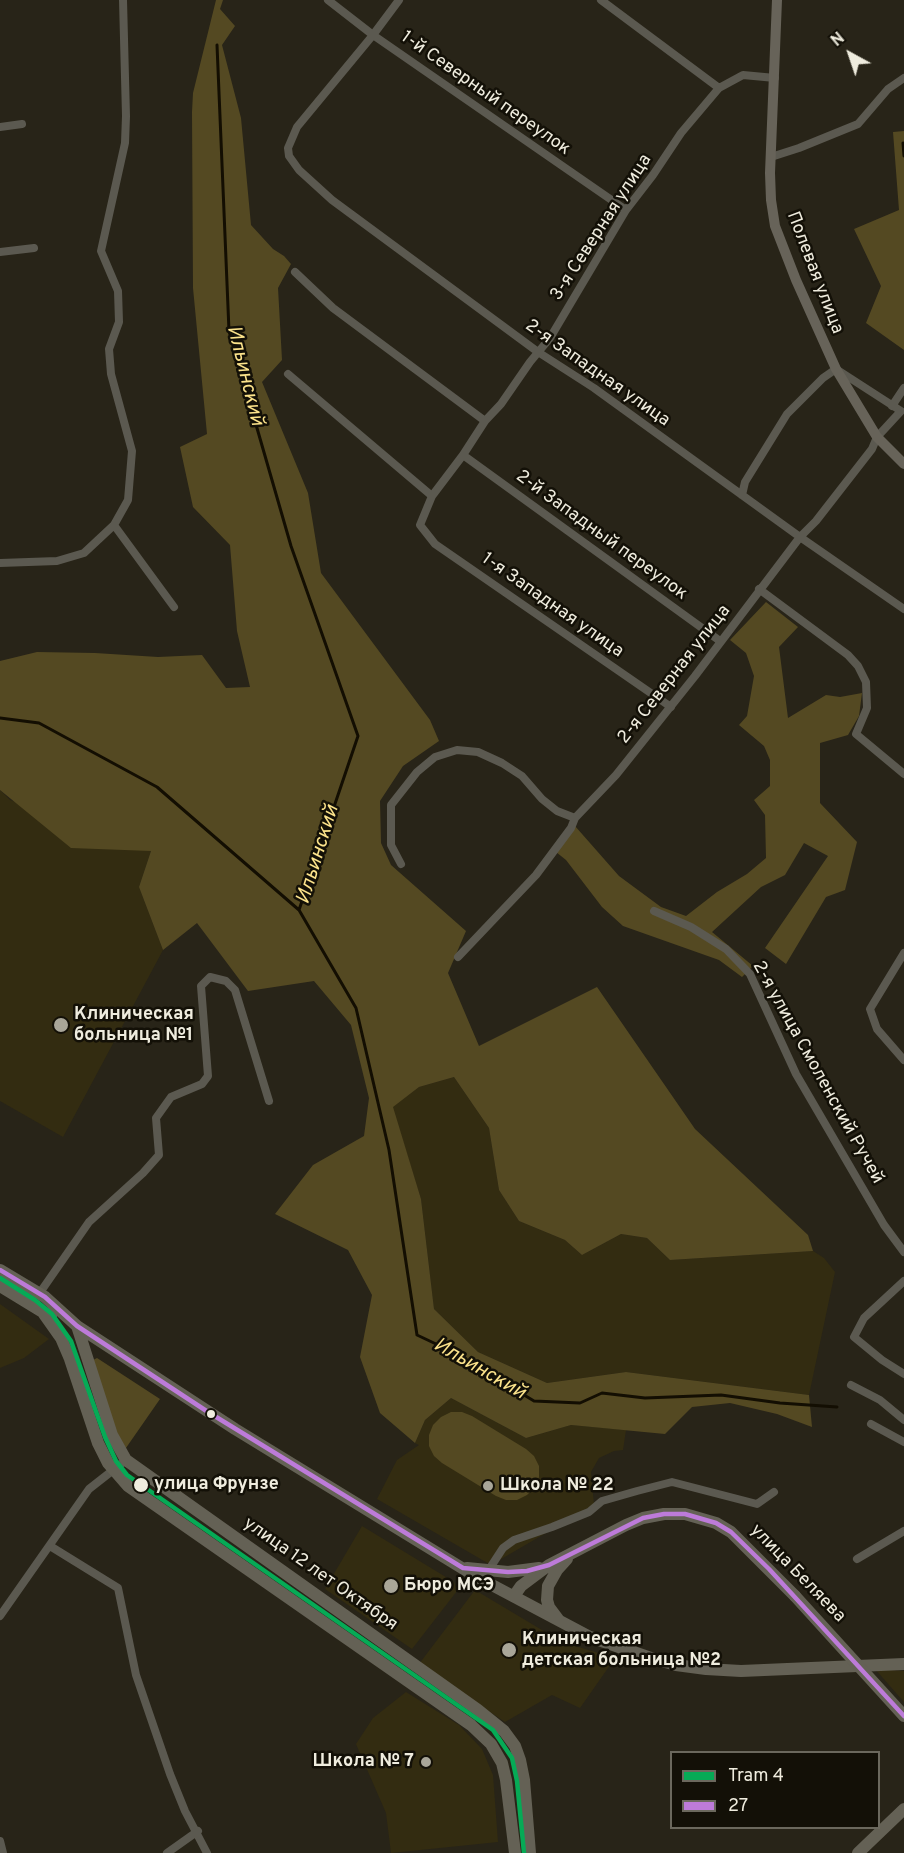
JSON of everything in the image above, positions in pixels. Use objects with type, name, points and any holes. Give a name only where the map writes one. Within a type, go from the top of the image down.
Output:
[{"type":"main road","name":"Полевая улица","points":[[777,0],[771,157],[771,200],[775,226],[796,280],[836,369],[877,437],[904,464]]},
{"type":"main road","points":[[0,1270],[39,1294],[77,1326],[235,1429],[463,1568],[563,1624],[619,1649],[676,1665],[741,1671],[904,1664]]},
{"type":"main road","points":[[0,1286],[44,1314],[77,1326]]},
{"type":"main road","name":"улица 12 лет Октября","points":[[44,1314],[61,1338],[70,1359],[98,1443],[113,1470],[128,1486],[479,1732],[490,1744],[501,1763],[506,1780],[514,1853]]},
{"type":"main road","name":"улица 12 лет Октября","points":[[77,1326],[112,1435],[126,1460],[470,1704],[504,1731],[515,1746],[520,1760],[524,1780],[530,1853]]},
{"type":"main road","name":"улица Беляева","points":[[549,1565],[643,1518],[664,1514],[685,1514],[701,1518],[731,1532],[795,1596],[904,1716]]},
{"type":"main road","points":[[563,1624],[549,1607],[547,1594],[552,1578],[572,1554]]},
{"type":"main road","points":[[463,1568],[527,1571],[549,1565]]},
{"type":"main road","points":[[514,1596],[521,1586],[549,1565]]},
{"type":"main road","points":[[858,1853],[904,1809]]},
{"type":"street","points":[[0,563],[57,561],[84,553],[114,525],[128,500],[132,451],[111,374],[109,349],[119,322],[118,291],[101,251],[125,143],[123,0]]},
{"type":"street","name":"1-й Северный переулок","points":[[328,0],[373,35],[626,210]]},
{"type":"street","points":[[373,35],[399,0]]},
{"type":"street","points":[[601,0],[719,88]]},
{"type":"street","name":"2-я Западная улица","points":[[373,35],[297,128],[288,148],[289,156],[299,170],[332,200],[538,352],[594,388],[904,609]]},
{"type":"street","name":"3-я Северная улица","points":[[420,525],[432,496],[464,455],[485,421],[501,404],[550,338],[626,210],[681,134],[719,88],[743,75],[775,78]]},
{"type":"street","points":[[771,157],[858,124],[888,89],[904,78]]},
{"type":"street","points":[[0,127],[22,124]]},
{"type":"street","points":[[0,252],[34,248]]},
{"type":"street","points":[[295,272],[333,308],[485,421]]},
{"type":"street","points":[[742,495],[745,482],[787,414],[823,378],[836,369]]},
{"type":"street","name":"2-я Северная улица","points":[[458,957],[536,875],[571,828],[575,818],[616,775],[671,707],[800,537],[816,521],[872,449],[877,437],[902,412],[836,369]]},
{"type":"street","points":[[288,374],[432,496]]},
{"type":"street","points":[[892,406],[904,388]]},
{"type":"street","name":"2-й Западный переулок","points":[[464,455],[720,641]]},
{"type":"street","points":[[114,525],[174,607]]},
{"type":"street","name":"1-я Западная улица","points":[[420,525],[435,544],[671,707]]},
{"type":"street","points":[[759,590],[848,655],[858,666],[866,682],[867,708],[856,734],[904,774]]},
{"type":"street","points":[[401,864],[391,845],[391,805],[417,772],[435,757],[457,750],[478,752],[502,763],[522,776],[542,799],[557,811],[575,818]]},
{"type":"street","name":"2-я улица Смоленский Ручей","points":[[654,911],[691,927],[726,948],[750,974],[796,1074],[884,1226],[904,1252]]},
{"type":"street","points":[[904,953],[870,1010],[878,1029],[904,1060]]},
{"type":"street","points":[[39,1294],[89,1222],[159,1155],[156,1118],[171,1097],[202,1084],[208,1076],[201,986],[210,976],[226,981],[235,990],[269,1101]]},
{"type":"street","points":[[904,1281],[864,1318],[854,1337],[882,1360],[904,1374]]},
{"type":"street","points":[[851,1385],[880,1400],[904,1420]]},
{"type":"street","points":[[870,1424],[904,1443]]},
{"type":"street","points":[[0,1616],[89,1490],[126,1460]]},
{"type":"street","points":[[488,1570],[503,1548],[514,1539],[589,1512],[602,1501],[637,1491],[672,1482],[757,1504],[774,1492]]},
{"type":"street","points":[[857,1559],[904,1531]]},
{"type":"street","points":[[50,1546],[118,1588],[136,1675],[170,1774],[207,1853]]},
{"type":"street","points":[[166,1853],[198,1832]]},
{"type":"street","points":[[0,1840],[3,1853]]},
{"type":"shaded area","points":[[216,0],[223,0],[220,9],[235,26],[222,45],[241,118],[251,225],[273,249],[291,264],[278,288],[282,360],[262,382],[308,493],[321,573],[430,720],[439,741],[403,766],[380,801],[381,843],[391,865],[466,931],[448,973],[479,1046],[597,987],[695,1129],[808,1235],[813,1251],[670,1260],[647,1238],[621,1234],[582,1255],[565,1240],[519,1221],[499,1190],[489,1128],[454,1077],[419,1087],[393,1107],[421,1199],[434,1309],[478,1352],[547,1383],[626,1372],[809,1395],[812,1427],[777,1414],[730,1403],[692,1407],[665,1434],[571,1425],[526,1438],[451,1398],[425,1420],[415,1443],[380,1413],[360,1357],[372,1295],[348,1250],[275,1214],[313,1165],[364,1136],[369,1098],[351,1025],[314,981],[248,991],[197,923],[163,950],[139,887],[151,851],[71,848],[0,790],[0,661],[37,652],[158,657],[202,655],[226,688],[250,687],[237,631],[230,545],[193,507],[180,447],[207,434],[193,288],[192,112],[193,93]]},
{"type":"shaded area","points":[[904,131],[904,350],[866,323],[881,286],[854,229],[899,210],[893,132]]},
{"type":"shaded area","points":[[766,602],[798,627],[779,647],[788,718],[826,695],[840,697],[862,693],[859,716],[848,735],[820,743],[820,803],[857,842],[845,890],[826,897],[786,964],[765,948],[828,856],[804,843],[785,875],[761,887],[712,932],[753,966],[742,977],[719,960],[623,926],[602,907],[566,860],[556,852],[575,826],[619,876],[661,907],[686,916],[717,892],[747,874],[766,858],[765,815],[754,800],[770,786],[770,760],[764,746],[739,725],[747,716],[754,676],[746,653],[730,640]]},
{"type":"shaded area","name":"Клиническая больница №1","points":[[0,790],[10,800],[151,851],[139,887],[163,950],[63,1137],[0,1101]]},
{"type":"shaded area","points":[[454,1077],[489,1128],[499,1190],[519,1221],[565,1240],[582,1255],[621,1234],[647,1238],[670,1260],[813,1251],[824,1258],[835,1272],[809,1395],[626,1372],[547,1383],[478,1352],[434,1309],[421,1199],[392,1107],[419,1087]]},
{"type":"shaded area","points":[[0,1304],[49,1339],[24,1358],[0,1368]]},
{"type":"shaded area","points":[[97,1358],[160,1399],[119,1458],[91,1361]]},
{"type":"shaded area","name":"Школа № 22","points":[[451,1398],[526,1438],[571,1425],[626,1430],[623,1450],[614,1451],[599,1458],[591,1472],[594,1505],[491,1565],[377,1499],[397,1460],[419,1445],[415,1443],[425,1420]]},
{"type":"shaded area","points":[[451,1412],[462,1412],[472,1416],[534,1456],[539,1466],[539,1477],[535,1487],[527,1495],[517,1500],[506,1500],[442,1463],[434,1456],[429,1446],[429,1435],[433,1425],[441,1417]]},
{"type":"shaded area","name":"Бюро МСЭ","points":[[362,1526],[454,1582],[457,1591],[412,1649],[325,1589]]},
{"type":"shaded area","name":"Клиническая детская больница №2","points":[[475,1590],[562,1642],[615,1658],[580,1708],[552,1695],[505,1722],[419,1664]]},
{"type":"shaded area","points":[[875,1669],[904,1671],[904,1702]]},
{"type":"shaded area","name":"Школа № 7","points":[[406,1692],[459,1725],[482,1749],[493,1775],[498,1842],[391,1853],[386,1813],[356,1744],[373,1718]]},
{"type":"waterway","name":"Ильинский","points":[[217,45],[229,331],[291,546],[358,736],[299,910],[356,1008],[389,1150],[417,1335],[453,1352],[534,1401],[580,1403],[602,1393],[645,1398],[721,1395],[780,1403],[837,1407]]},
{"type":"waterway","points":[[903,143],[904,156]]},
{"type":"waterway","points":[[0,718],[39,723],[157,787],[299,910]]},
{"type":"tram line","name":"4","points":[[0,1278],[35,1300],[52,1314],[71,1341],[105,1437],[116,1461],[127,1475],[493,1730],[512,1758],[517,1781],[524,1853]]},
{"type":"transit line","name":"27","points":[[0,1270],[45,1297],[77,1326],[208,1412],[463,1568],[508,1572],[527,1571],[549,1565],[643,1518],[664,1514],[685,1514],[716,1523],[731,1532],[769,1569],[904,1716]]},
{"type":"place","name":"Клиническая больница №1","points":[[61,1025]]},
{"type":"place","name":"улица Фрунзе","points":[[141,1485]]},
{"type":"place","name":"Школа № 22","points":[[488,1486]]},
{"type":"place","name":"Бюро МСЭ","points":[[391,1586]]},
{"type":"place","name":"Клиническая детская больница №2","points":[[509,1650]]},
{"type":"place","name":"Школа № 7","points":[[426,1762]]}]
